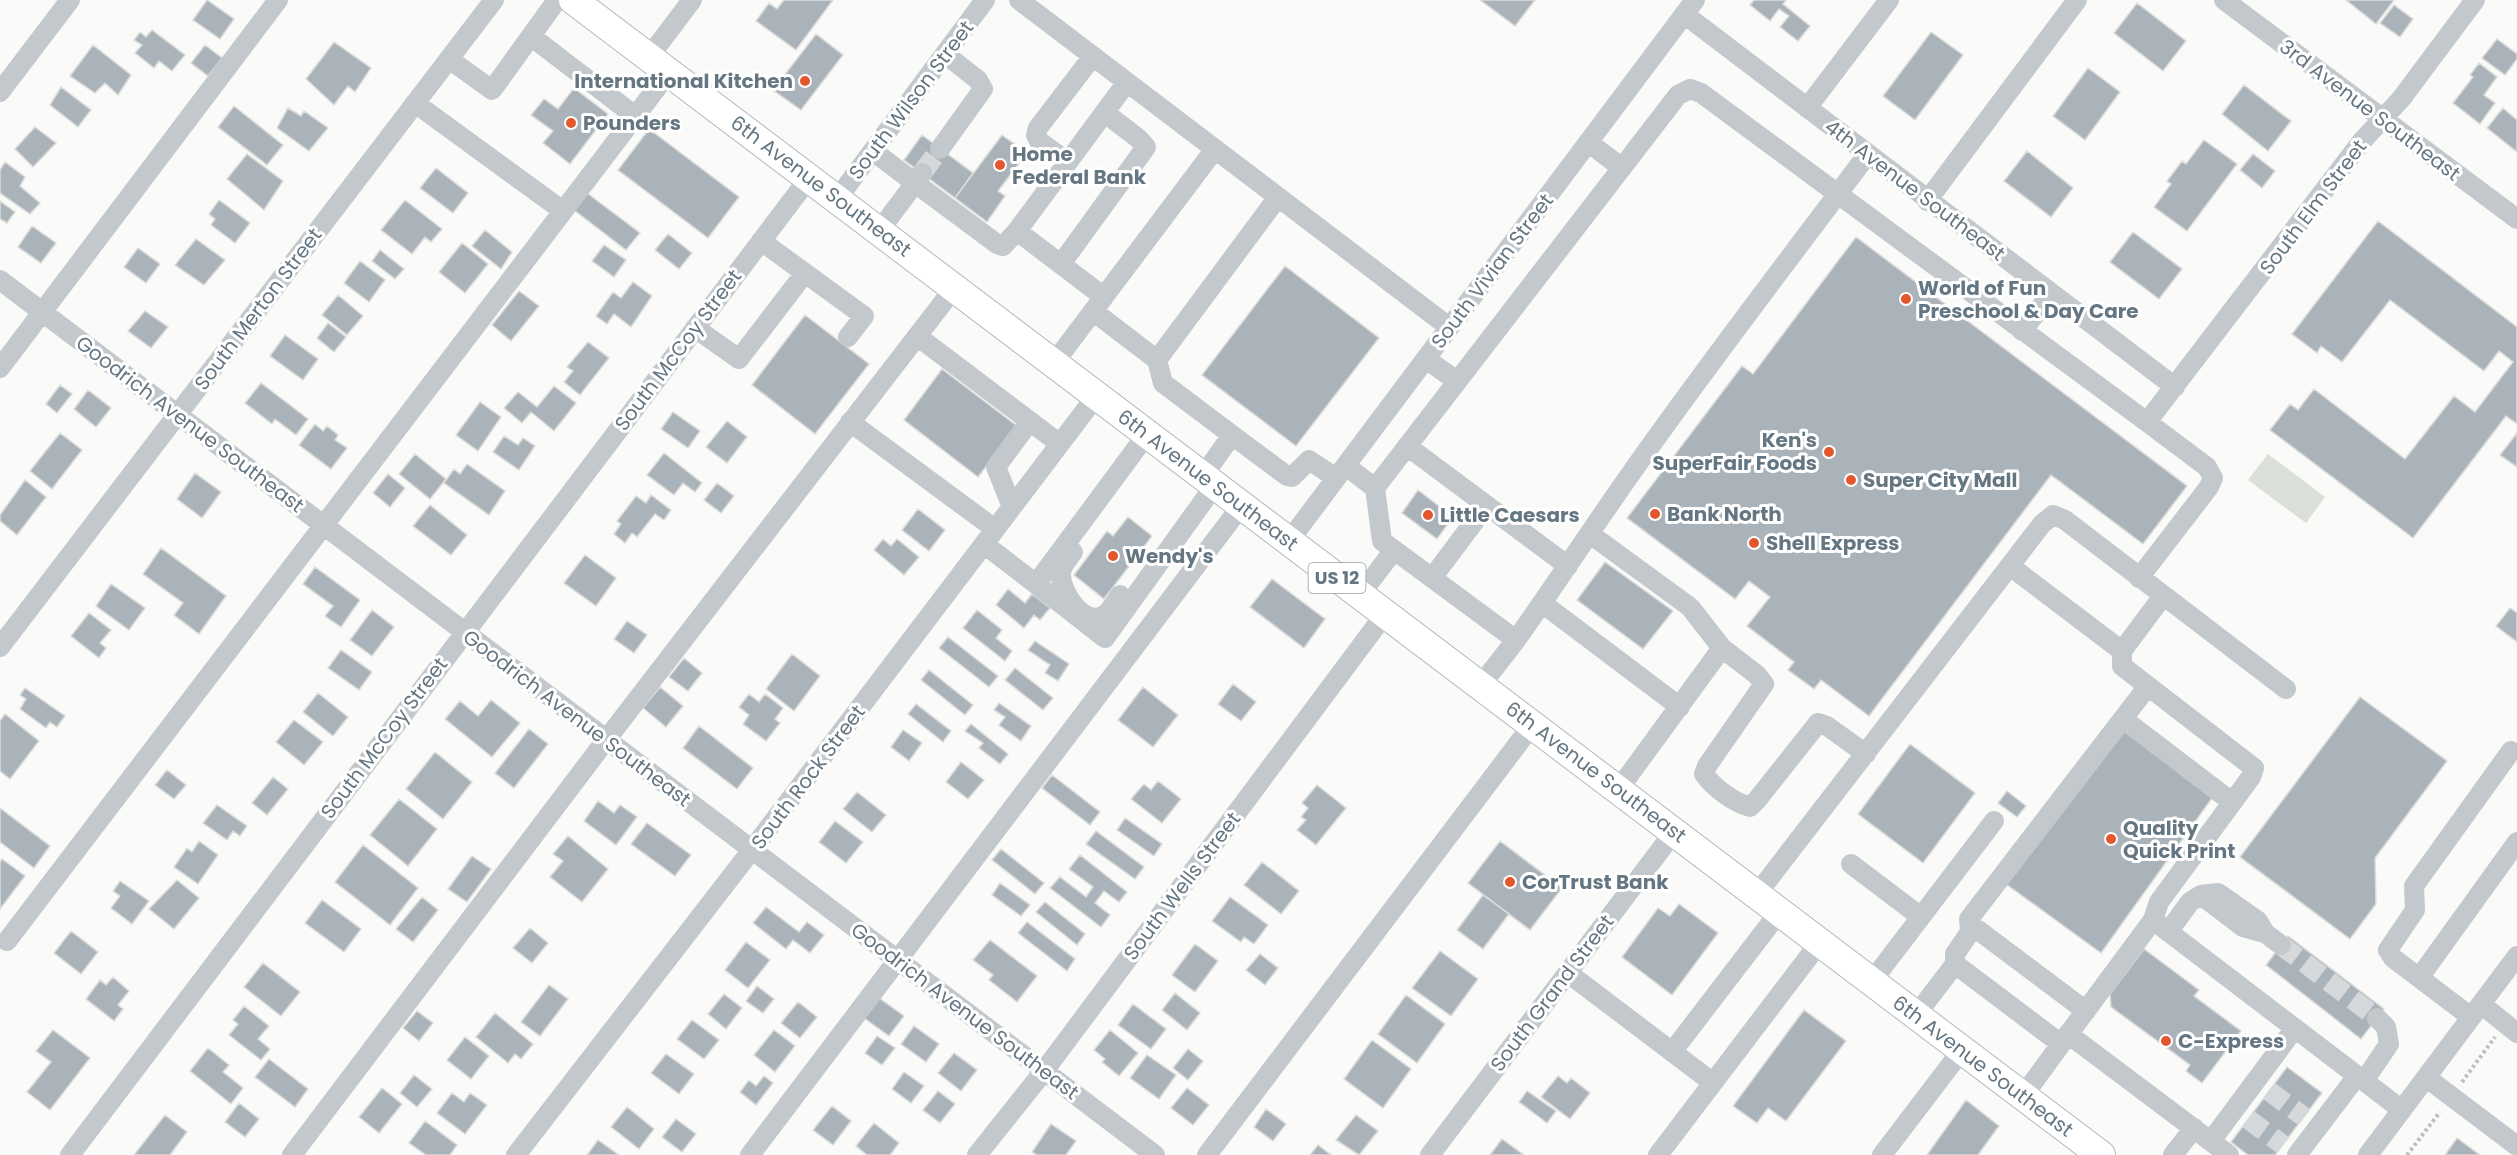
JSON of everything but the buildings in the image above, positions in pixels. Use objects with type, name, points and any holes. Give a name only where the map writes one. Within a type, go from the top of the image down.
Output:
[{"type":"highway","name":"6th Avenue Southeast","points":[[573,0],[2101,1155]]},
{"type":"street","points":[[0,92],[70,0]]},
{"type":"street","points":[[0,368],[278,0]]},
{"type":"street","name":"South Merton Street","points":[[0,647],[494,0]]},
{"type":"street","points":[[449,59],[492,90],[557,0]]},
{"type":"street","points":[[7,941],[635,116],[692,0]]},
{"type":"street","name":"South Wilson Street","points":[[837,199],[986,0]]},
{"type":"street","points":[[1019,0],[1449,327]]},
{"type":"street","points":[[1807,108],[1889,0]]},
{"type":"street","points":[[1927,201],[2077,0]]},
{"type":"street","name":"3rd Avenue Southeast","points":[[2224,0],[2517,219]]},
{"type":"street","name":"South Elm Street","points":[[2147,422],[2382,119],[2401,99],[2475,0]]},
{"type":"street","name":"4th Avenue Southeast","points":[[1689,7],[1807,108],[1867,155],[2175,387]]},
{"type":"street","name":"South Vivian Street","points":[[1289,541],[1689,7]]},
{"type":"street","points":[[532,37],[635,116]]},
{"type":"street","points":[[940,148],[983,89],[978,80],[945,54]]},
{"type":"street","points":[[1068,162],[1039,141],[1036,135],[1038,128],[1093,56]]},
{"type":"street","points":[[873,151],[919,178],[996,244],[1003,246],[1017,231],[1127,82]]},
{"type":"street","points":[[1516,640],[1382,541],[1375,488],[1677,95],[1690,89],[1701,93],[2206,467],[2213,478],[2209,487],[2139,578]]},
{"type":"street","points":[[415,103],[562,211]]},
{"type":"street","points":[[1061,264],[1146,147],[1105,113]]},
{"type":"street","points":[[1588,142],[1622,168]]},
{"type":"street","points":[[1054,363],[1215,149]]},
{"type":"street","points":[[1481,685],[1516,640],[1628,478],[1867,155]]},
{"type":"street","name":"South McCoy Street","points":[[70,1155],[809,178]]},
{"type":"street","points":[[879,231],[919,178]]},
{"type":"street","points":[[1157,360],[1278,197]]},
{"type":"street","points":[[1017,231],[1061,264],[1157,360],[1163,382],[1287,476],[1292,477],[1309,460],[1375,488]]},
{"type":"street","points":[[761,241],[864,316],[848,337]]},
{"type":"street","points":[[695,328],[740,360],[805,273]]},
{"type":"street","name":"Goodrich Avenue Southeast","points":[[0,280],[1155,1155]]},
{"type":"street","points":[[292,1155],[606,740],[955,287]]},
{"type":"street","points":[[2022,331],[2051,294]]},
{"type":"street","points":[[917,336],[1060,444]]},
{"type":"street","points":[[1425,359],[1457,381]]},
{"type":"street","name":"South Rock Street","points":[[516,1155],[751,851],[1096,395]]},
{"type":"street","points":[[1012,507],[996,468],[1030,421]]},
{"type":"street","points":[[850,422],[990,536],[1036,584],[1105,638],[1168,550],[1232,435]]},
{"type":"street","points":[[1036,584],[1147,434]]},
{"type":"street","points":[[1407,446],[1568,566]]},
{"type":"street","points":[[1099,499],[1092,525],[1061,569],[1065,594],[1087,616],[1096,618],[1106,614],[1141,568],[1168,550]]},
{"type":"street","points":[[750,1155],[1242,505]]},
{"type":"street","points":[[1432,578],[1486,506]]},
{"type":"street","points":[[1757,894],[2042,524],[2053,515],[2065,520],[2286,689]]},
{"type":"street","points":[[1590,534],[1690,607],[1722,648],[1757,675],[1764,684],[1704,774],[1709,781],[1732,798],[1750,807],[1818,723],[1827,726],[1866,754]]},
{"type":"street","points":[[1360,595],[1394,549]]},
{"type":"street","points":[[2010,566],[2122,651]]},
{"type":"street","points":[[2163,596],[2122,651],[2121,666],[2254,768],[2159,902],[2161,926],[2402,1110]]},
{"type":"street","points":[[1542,603],[1680,707]]},
{"type":"street","name":"South Wells Street","points":[[977,1155],[1044,1071],[1385,614]]},
{"type":"street","points":[[1618,790],[1722,648]]},
{"type":"street","points":[[1971,932],[1969,919],[2148,686]]},
{"type":"street","points":[[2123,719],[2232,802]]},
{"type":"street","points":[[1207,1155],[1533,724]]},
{"type":"street","points":[[2511,751],[2414,886],[2415,910],[2388,950],[2393,958],[2419,978],[2517,1033]]},
{"type":"street","points":[[1872,981],[1994,821]]},
{"type":"street","name":"South Grand Street","points":[[1430,1155],[1674,832]]},
{"type":"street","points":[[2419,978],[2517,842]]},
{"type":"street","points":[[1851,864],[1921,917]]},
{"type":"street","points":[[2023,1096],[2086,1011],[2161,926],[2200,895],[2218,893],[2258,921],[2265,933],[2281,945]]},
{"type":"street","points":[[1672,1052],[1780,911]]},
{"type":"street","points":[[1916,1015],[1955,964],[1955,954],[1971,932],[1978,930],[2086,1011]]},
{"type":"street","points":[[1658,1155],[1820,942]]},
{"type":"street","points":[[2368,1155],[2517,956]]},
{"type":"street","points":[[1955,964],[2194,1128],[2229,1155]]},
{"type":"street","points":[[1568,973],[1713,1082]]},
{"type":"street","points":[[2292,1152],[2311,1122],[2361,1078],[2389,1044],[2386,1027],[2377,1018]]},
{"type":"street","points":[[2211,1141],[2241,1114],[2262,1086],[2295,1028]]},
{"type":"street","points":[[1882,1155],[1962,1050]]},
{"type":"street","points":[[2427,1078],[2517,1146]]},
{"type":"street","points":[[2173,1155],[2194,1128]]},
{"type":"shaded area","points":[[2268,454],[2325,497],[2306,523],[2248,480]]},
{"type":"tunnel","points":[[922,173],[940,149]]},
{"type":"tunnel","points":[[2281,945],[2377,1018]]},
{"type":"tunnel","points":[[2269,1091],[2304,1117]]},
{"type":"tunnel","points":[[2248,1119],[2283,1145]]},
{"type":"place","name":"International Kitchen","points":[[805,81]]},
{"type":"place","name":"Pounders","points":[[571,123]]},
{"type":"place","name":"Home Federal Bank","points":[[1000,165]]},
{"type":"place","name":"World of Fun Preschool & Day Care","points":[[1906,299]]},
{"type":"place","name":"Ken's SuperFair Foods","points":[[1829,452]]},
{"type":"place","name":"Super City Mall","points":[[1851,480]]},
{"type":"place","name":"Bank North","points":[[1655,514]]},
{"type":"place","name":"Little Caesars","points":[[1428,515]]},
{"type":"place","name":"Shell Express","points":[[1754,543]]},
{"type":"place","name":"Wendy's","points":[[1113,556]]},
{"type":"place","name":"Quality Quick Print","points":[[2111,839]]},
{"type":"place","name":"CorTrust Bank","points":[[1510,882]]},
{"type":"place","name":"C-Express","points":[[2166,1041]]}]
